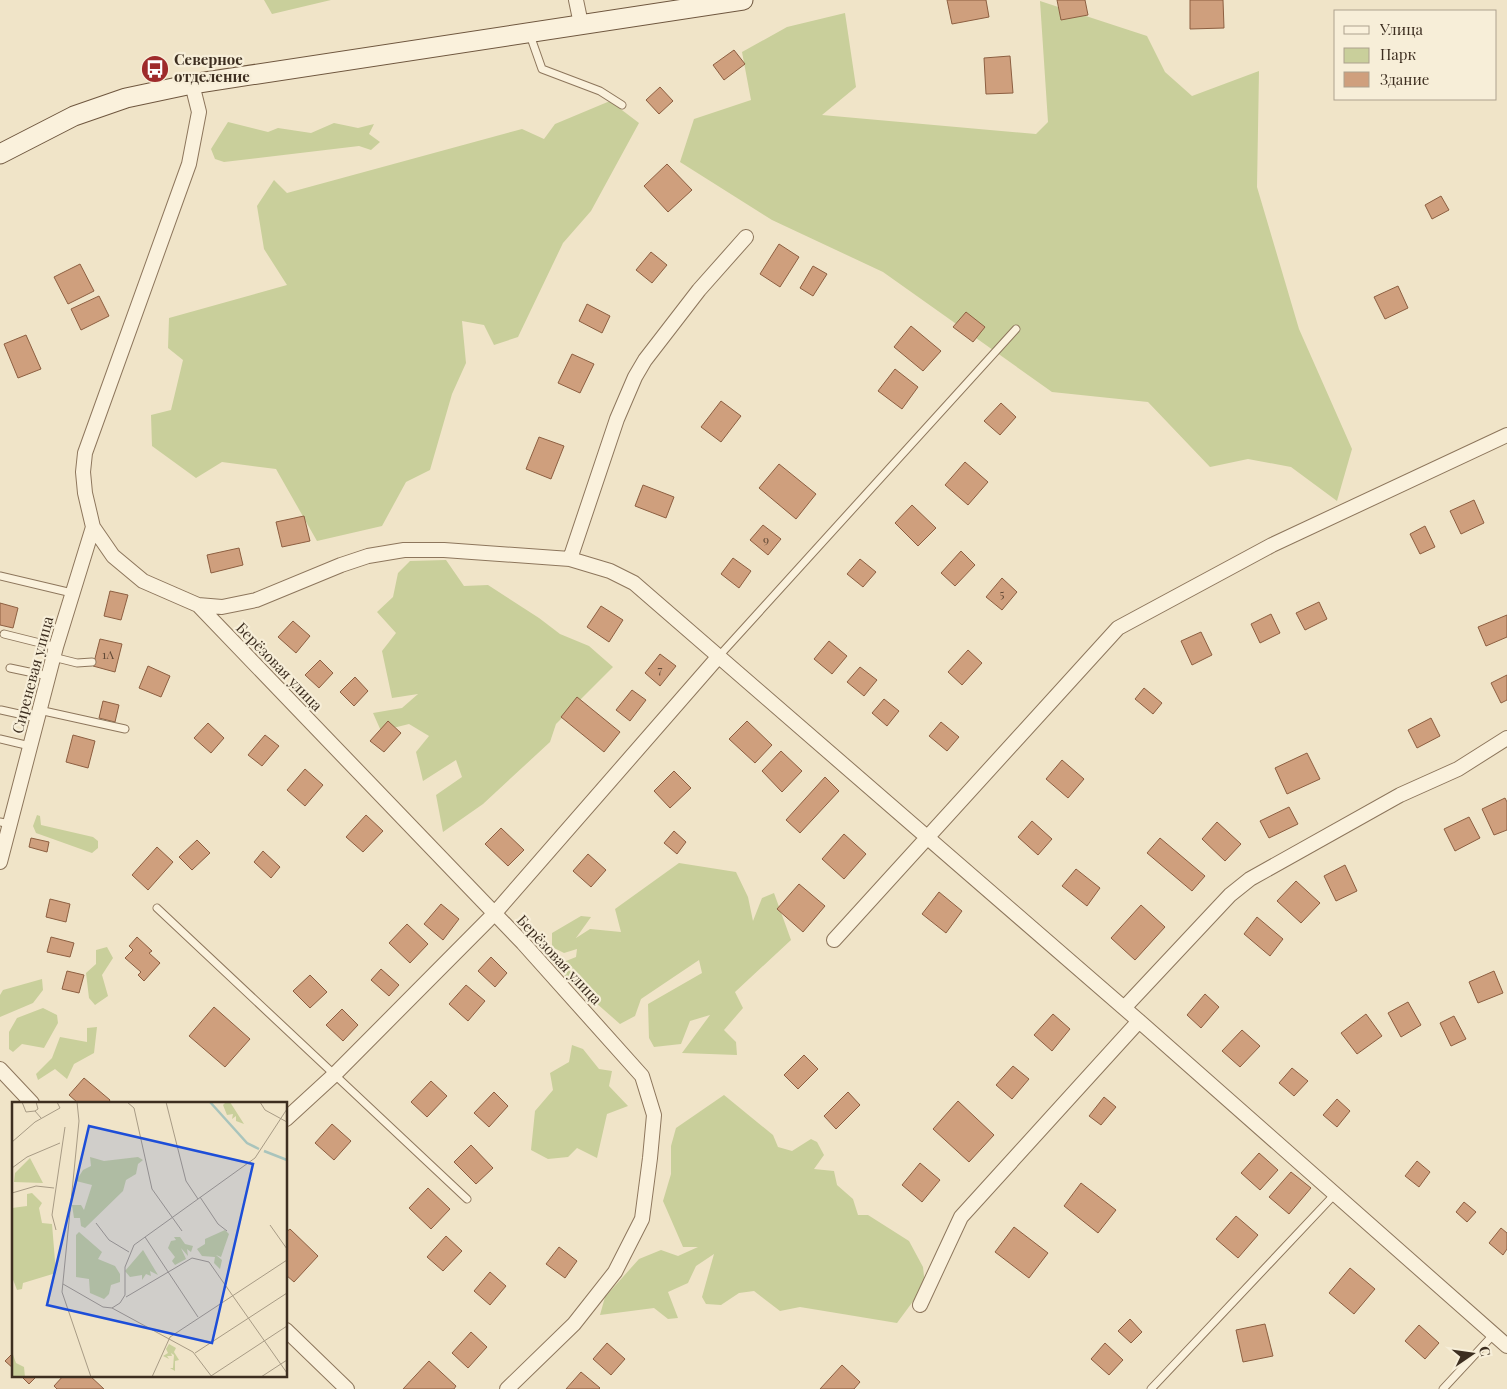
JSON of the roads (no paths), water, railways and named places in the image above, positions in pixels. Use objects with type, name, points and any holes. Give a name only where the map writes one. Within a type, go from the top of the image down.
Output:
[{"type":"street","points":[[576,0],[580,24]]},
{"type":"street","points":[[0,154],[14,145],[74,116],[126,98],[192,84],[743,0]]},
{"type":"street","points":[[192,84],[199,112],[188,164],[85,453],[85,493],[93,527],[113,556],[144,581],[198,605],[222,607],[256,600],[341,564],[368,556],[404,550],[453,550],[570,559],[610,571],[634,583],[1139,1021],[1507,1346]]},
{"type":"street","points":[[570,559],[617,419],[635,377],[645,360],[699,290],[746,238]]},
{"type":"street","points":[[834,940],[1118,628],[1272,545],[1507,435]]},
{"type":"street","name":"Сиреневая улица","points":[[0,862],[5,823],[30,746],[48,676],[93,527]]},
{"type":"street","name":"Берёзовая улица","points":[[198,605],[494,914],[642,1076],[654,1115],[642,1219],[615,1272],[574,1324],[507,1389]]},
{"type":"street","points":[[288,1117],[334,1075],[494,914],[719,656]]},
{"type":"street","points":[[1124,1008],[1230,895],[1250,879],[1400,795],[1458,769],[1507,738]]},
{"type":"street","points":[[920,1304],[961,1217],[1139,1021]]},
{"type":"street","points":[[0,1069],[31,1102]]},
{"type":"street","points":[[288,1332],[347,1389]]},
{"type":"lane","points":[[529,32],[542,69],[600,91],[622,105]]},
{"type":"lane","points":[[719,656],[1016,329]]},
{"type":"lane","points":[[0,576],[72,594]]},
{"type":"lane","points":[[4,634],[55,652],[77,663],[92,662]]},
{"type":"lane","points":[[10,668],[48,676]]},
{"type":"lane","points":[[0,710],[38,714],[125,729]]},
{"type":"lane","points":[[0,739],[30,746]]},
{"type":"lane","points":[[157,908],[467,1199]]},
{"type":"lane","points":[[1151,1389],[1335,1194]]},
{"type":"lane","points":[[1443,1389],[1494,1334]]},
{"type":"place","name":"Северное отделение","points":[[155,69]]}]
